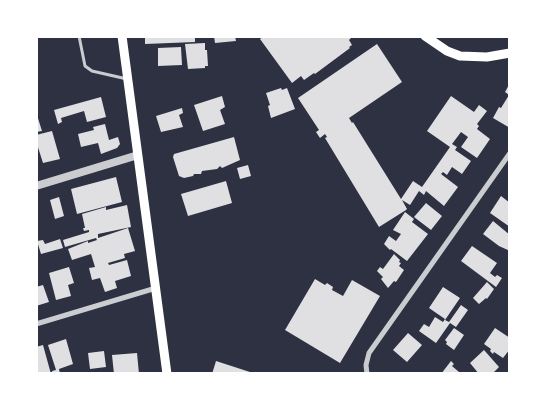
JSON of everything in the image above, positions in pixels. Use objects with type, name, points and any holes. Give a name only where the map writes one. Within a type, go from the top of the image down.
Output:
[{"type":"main road","points":[[122,36],[167,374]]},
{"type":"main road","points":[[425,36],[447,51],[460,56],[487,57],[510,53]]},
{"type":"street","points":[[367,374],[366,365],[369,353],[510,153]]},
{"type":"street","points":[[36,186],[138,156]]},
{"type":"street","points":[[36,324],[156,288]]},
{"type":"lane","points":[[79,36],[85,66],[92,71],[128,79]]},
{"type":"building","points":[[145,36],[195,36],[195,42],[145,44]]},
{"type":"building","points":[[214,36],[235,36],[236,41],[215,43]]},
{"type":"building","points":[[264,36],[353,36],[349,40],[352,45],[350,48],[315,74],[304,80],[301,76],[292,83],[260,39]]},
{"type":"building","points":[[205,43],[208,66],[205,66],[205,68],[188,69],[185,44]]},
{"type":"building","points":[[377,44],[402,82],[349,118],[401,199],[413,181],[422,187],[450,147],[427,131],[451,96],[474,112],[479,105],[487,111],[477,124],[479,126],[477,129],[490,139],[477,158],[461,147],[468,137],[461,132],[452,144],[457,147],[455,150],[471,161],[462,174],[452,167],[447,175],[443,172],[441,174],[458,187],[444,206],[426,191],[424,195],[419,191],[410,205],[402,200],[406,210],[379,227],[325,138],[327,137],[325,134],[320,138],[316,132],[319,130],[298,98]]},
{"type":"building","points":[[181,47],[182,65],[158,66],[158,48]]},
{"type":"building","points":[[510,83],[510,128],[493,118],[509,95],[505,92]]},
{"type":"building","points":[[281,88],[282,90],[287,88],[295,109],[271,118],[268,106],[270,105],[266,93]]},
{"type":"building","points":[[222,96],[225,107],[220,110],[225,124],[203,131],[194,105]]},
{"type":"building","points":[[101,97],[106,117],[87,122],[84,111],[61,118],[62,122],[58,124],[54,110]]},
{"type":"building","points":[[182,108],[183,113],[179,115],[183,127],[161,132],[156,116]]},
{"type":"building","points":[[36,112],[42,131],[36,132]]},
{"type":"building","points":[[105,124],[109,140],[118,137],[120,144],[117,148],[101,154],[98,143],[81,147],[78,134],[94,130],[93,127]]},
{"type":"building","points":[[52,131],[60,159],[43,163],[36,135]]},
{"type":"building","points":[[234,137],[240,160],[222,168],[220,166],[217,169],[202,171],[201,174],[194,174],[184,178],[179,176],[173,157],[174,154]]},
{"type":"building","points":[[248,165],[251,176],[240,179],[237,168]]},
{"type":"building","points":[[116,177],[122,202],[77,214],[71,189]]},
{"type":"building","points":[[226,181],[232,203],[188,216],[181,194]]},
{"type":"building","points":[[501,196],[510,203],[510,227],[490,213]]},
{"type":"building","points":[[59,197],[64,216],[55,219],[50,200]]},
{"type":"building","points":[[426,203],[442,216],[431,230],[414,217]]},
{"type":"building","points":[[127,205],[131,227],[98,234],[98,238],[128,228],[135,251],[124,254],[125,258],[108,263],[109,265],[127,260],[131,276],[115,281],[117,288],[105,292],[100,278],[92,280],[89,268],[95,267],[91,254],[72,260],[68,249],[88,241],[88,243],[97,240],[96,238],[65,247],[63,240],[89,232],[89,230],[84,231],[82,214],[106,207],[106,210]]},
{"type":"building","points":[[405,212],[414,219],[412,222],[428,234],[407,261],[384,244],[389,236],[396,241],[401,234],[393,230]]},
{"type":"building","points":[[493,221],[510,235],[510,251],[499,246],[483,234]]},
{"type":"building","points":[[60,239],[63,248],[41,254],[37,241],[43,240],[45,244]]},
{"type":"building","points":[[472,246],[497,263],[490,273],[495,277],[497,275],[502,278],[496,287],[461,261]]},
{"type":"building","points":[[394,254],[400,260],[399,266],[404,270],[396,282],[394,281],[388,288],[381,279],[383,277],[377,271],[380,267],[383,269]]},
{"type":"building","points":[[69,267],[74,283],[68,285],[71,296],[56,300],[49,273]]},
{"type":"building","points":[[315,279],[325,285],[327,283],[333,287],[332,290],[343,296],[352,280],[380,296],[340,363],[285,330]]},
{"type":"building","points":[[487,282],[494,289],[487,299],[479,304],[473,298]]},
{"type":"building","points":[[43,285],[49,302],[36,306],[36,287]]},
{"type":"building","points":[[443,287],[460,298],[445,320],[449,322],[461,305],[468,310],[456,327],[450,323],[436,343],[419,331],[424,324],[429,327],[435,317],[443,322],[445,319],[429,308]]},
{"type":"building","points":[[454,328],[464,335],[454,350],[446,344],[445,340]]},
{"type":"building","points":[[495,328],[510,338],[510,349],[503,358],[494,352],[493,354],[490,351],[491,349],[484,344]]},
{"type":"building","points":[[408,333],[422,345],[407,362],[393,350]]},
{"type":"building","points":[[66,339],[73,364],[59,369],[60,374],[53,374],[52,371],[56,370],[48,345]]},
{"type":"building","points":[[43,345],[51,374],[36,374],[36,347]]},
{"type":"building","points":[[484,350],[499,367],[492,374],[479,374],[470,363]]},
{"type":"building","points":[[104,351],[106,367],[90,369],[88,353]]},
{"type":"building","points":[[137,353],[139,374],[114,374],[112,355]]},
{"type":"building","points":[[216,361],[253,373],[253,374],[212,374]]},
{"type":"building","points":[[451,361],[454,364],[452,366],[459,372],[458,374],[441,374]]}]
